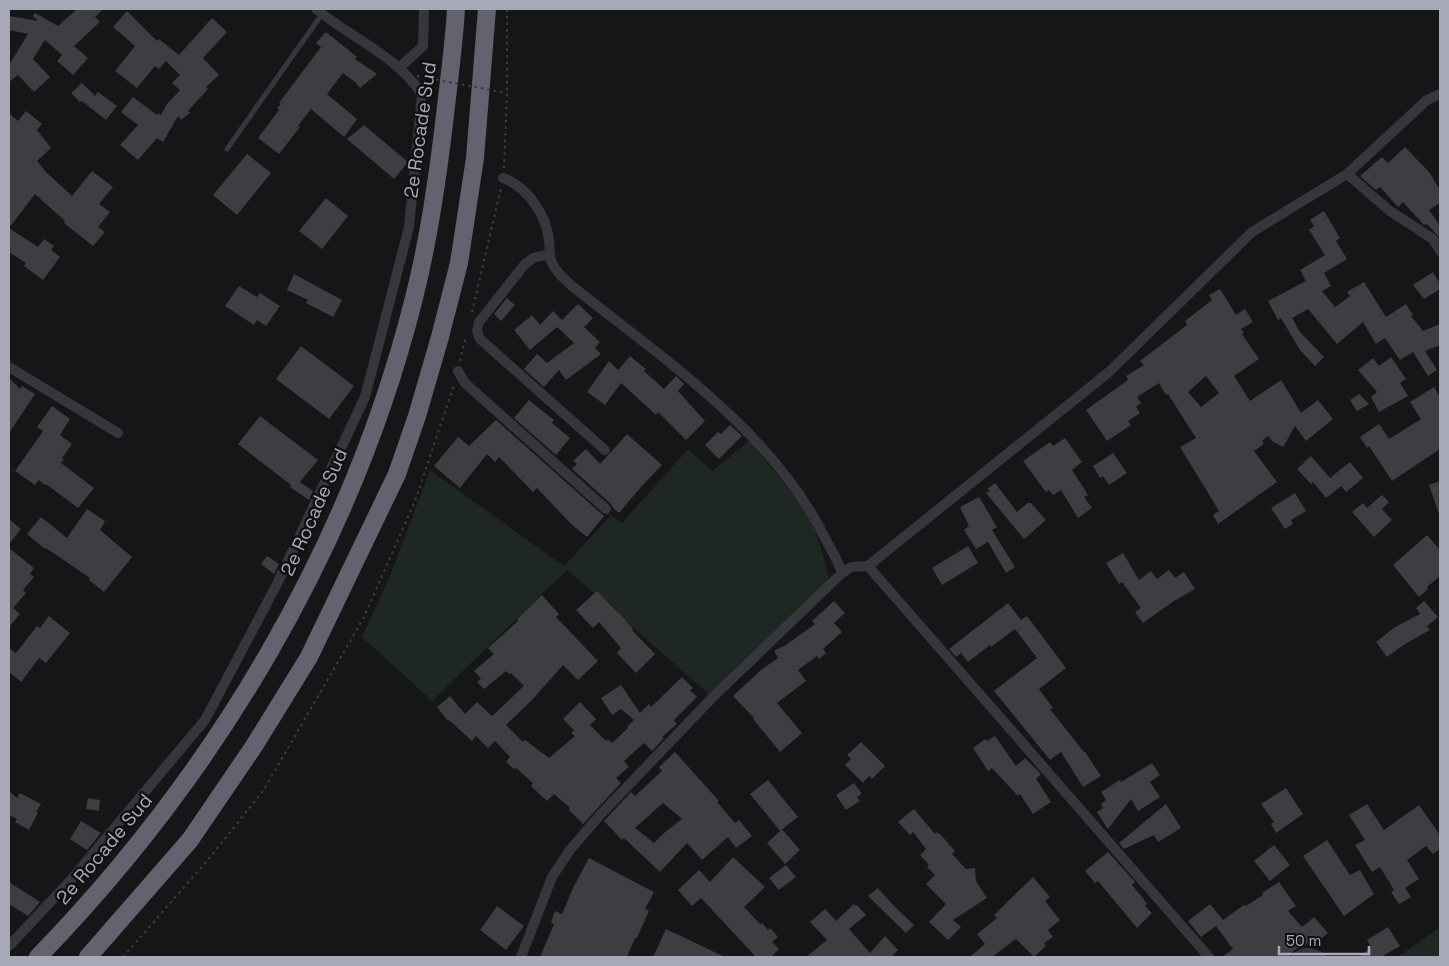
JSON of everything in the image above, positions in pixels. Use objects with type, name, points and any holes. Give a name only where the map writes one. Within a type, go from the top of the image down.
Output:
[{"type":"highway","name":"2e Rocade Sud","points":[[38,957],[137,847],[213,742],[279,634],[309,579],[334,527],[382,406],[414,298],[428,230],[441,149],[456,9]]},
{"type":"highway","points":[[88,957],[190,840],[254,746],[309,657],[397,474],[417,416],[459,263],[475,158],[487,9]]},
{"type":"street","points":[[399,68],[423,46],[424,9]]},
{"type":"street","points":[[9,946],[70,881],[205,720],[277,584],[364,397],[409,227],[422,95],[414,82],[399,68],[319,11]]},
{"type":"street","points":[[521,957],[552,877],[570,850],[600,815],[713,697],[842,573],[851,567],[868,566],[1109,372],[1252,232],[1347,174],[1426,100],[1440,94]]},
{"type":"street","points":[[1347,174],[1390,211],[1433,239],[1440,251]]},
{"type":"street","points":[[503,178],[520,186],[541,214],[549,238],[551,262],[572,286],[710,396],[752,438],[799,493],[811,511],[842,573]]},
{"type":"street","points":[[550,254],[533,258],[525,264],[479,322],[477,331],[480,339],[605,450]]},
{"type":"street","points":[[9,367],[118,433]]},
{"type":"street","points":[[458,371],[466,383],[606,509]]},
{"type":"street","points":[[868,566],[1209,957]]},
{"type":"street","points":[[1297,957],[1302,953],[1310,952],[1320,957]]},
{"type":"lane","points":[[227,149],[319,11]]},
{"type":"path","points":[[417,76],[507,93]]},
{"type":"shaded area","points":[[749,441],[788,488],[809,518],[821,548],[829,580],[710,695],[567,570],[432,701],[362,637],[390,576],[430,470],[564,566],[611,515],[622,523],[688,449],[712,471]]},
{"type":"shaded area","points":[[1440,927],[1440,957],[1398,957]]},
{"type":"building","points":[[77,9],[103,9],[95,17],[100,22],[74,46],[88,58],[73,75],[57,61],[62,55],[45,40],[33,59],[50,77],[34,92],[18,75],[9,82],[9,65],[28,34],[9,30],[9,16],[38,21],[33,16],[35,13],[58,26]]},
{"type":"building","points":[[127,11],[157,41],[159,39],[179,55],[212,18],[227,32],[203,58],[219,75],[206,87],[208,89],[188,111],[190,113],[181,120],[178,116],[163,142],[157,138],[138,160],[120,145],[138,125],[121,112],[133,97],[157,115],[158,113],[161,115],[167,104],[180,90],[172,83],[180,75],[166,61],[159,69],[155,66],[137,88],[115,71],[135,46],[113,27]]},
{"type":"building","points":[[326,32],[357,57],[355,59],[377,74],[360,88],[343,73],[327,94],[357,119],[344,137],[311,109],[279,154],[258,138],[279,110],[277,108],[281,104],[279,103],[321,47],[316,43]]},
{"type":"building","points":[[82,83],[95,96],[98,92],[117,106],[106,120],[82,101],[80,102],[71,93]]},
{"type":"building","points":[[26,111],[42,124],[37,130],[51,148],[37,161],[72,196],[92,171],[113,187],[99,204],[110,212],[98,227],[105,232],[93,246],[64,223],[65,221],[35,194],[9,228],[9,113],[18,121]]},
{"type":"building","points":[[364,125],[408,162],[394,179],[347,139]]},
{"type":"building","points":[[1405,147],[1429,172],[1440,190],[1440,203],[1429,210],[1440,226],[1440,238],[1427,224],[1423,224],[1403,202],[1398,207],[1380,187],[1376,190],[1360,176],[1382,157],[1388,163]]},
{"type":"building","points":[[247,154],[271,173],[237,215],[213,195]]},
{"type":"building","points":[[326,198],[348,216],[322,249],[299,231]]},
{"type":"building","points":[[1324,211],[1340,238],[1336,241],[1347,259],[1324,273],[1331,286],[1322,291],[1335,307],[1350,296],[1347,292],[1364,282],[1386,317],[1406,304],[1413,315],[1411,316],[1423,331],[1440,324],[1440,345],[1425,351],[1437,370],[1428,376],[1413,352],[1400,360],[1385,338],[1376,344],[1363,322],[1337,344],[1308,309],[1292,318],[1300,332],[1324,357],[1315,366],[1300,350],[1281,318],[1278,320],[1268,301],[1306,281],[1300,270],[1325,255],[1309,230],[1314,226],[1310,220]]},
{"type":"building","points":[[9,228],[38,247],[44,239],[54,246],[51,250],[60,257],[43,280],[24,266],[26,263],[9,252]]},
{"type":"building","points":[[1433,272],[1440,284],[1440,289],[1424,299],[1413,285]]},
{"type":"building","points":[[294,274],[342,300],[333,317],[306,303],[308,300],[287,290]]},
{"type":"building","points":[[239,286],[257,297],[260,293],[280,306],[266,326],[257,320],[254,325],[225,306]]},
{"type":"building","points":[[1220,289],[1236,315],[1245,309],[1253,322],[1241,329],[1244,333],[1242,334],[1259,359],[1234,376],[1250,401],[1281,380],[1301,413],[1318,400],[1333,419],[1306,441],[1295,426],[1283,447],[1272,441],[1268,436],[1262,441],[1264,444],[1254,451],[1277,482],[1218,524],[1213,515],[1219,511],[1180,447],[1196,438],[1159,383],[1137,397],[1141,403],[1136,407],[1140,413],[1128,421],[1131,425],[1107,441],[1086,410],[1128,380],[1126,376],[1144,365],[1140,361],[1187,325],[1185,321],[1212,300],[1209,295]],"holes":[[[1206,376],[1219,393],[1201,407],[1188,392]]]},
{"type":"building","points":[[507,298],[515,305],[501,321],[494,314]]},
{"type":"building","points":[[578,304],[593,318],[584,327],[600,342],[595,348],[601,354],[566,380],[559,370],[544,387],[524,369],[537,354],[547,363],[574,343],[557,327],[530,350],[514,330],[532,315],[540,325],[553,311],[562,320]]},
{"type":"building","points":[[301,346],[354,386],[329,419],[276,379]]},
{"type":"building","points":[[630,356],[646,369],[644,371],[664,389],[676,376],[684,384],[678,391],[705,421],[686,440],[658,412],[656,415],[621,383],[605,405],[587,392],[609,361],[618,370]]},
{"type":"building","points":[[1391,357],[1406,379],[1400,383],[1408,396],[1379,412],[1371,397],[1377,392],[1358,370],[1373,358],[1379,366]]},
{"type":"building","points":[[9,378],[20,389],[22,386],[35,394],[9,433]]},
{"type":"building","points":[[1434,387],[1440,397],[1440,449],[1392,481],[1369,446],[1367,448],[1360,437],[1379,424],[1389,439],[1421,419],[1410,402]]},
{"type":"building","points":[[1359,394],[1369,404],[1357,411],[1350,400]]},
{"type":"building","points":[[529,400],[554,420],[552,423],[570,438],[556,455],[514,418]]},
{"type":"building","points":[[52,406],[70,419],[60,435],[72,444],[62,458],[64,459],[61,463],[94,488],[78,508],[46,484],[39,480],[35,485],[15,471],[43,431],[37,427]]},
{"type":"building","points":[[260,416],[318,460],[300,482],[313,491],[309,500],[290,487],[291,485],[238,444]]},
{"type":"building","points":[[496,420],[604,516],[587,537],[571,524],[537,488],[533,492],[499,457],[495,462],[487,454],[460,488],[434,466],[458,437],[469,446]]},
{"type":"building","points":[[730,425],[742,436],[719,459],[705,445],[718,432],[721,434]]},
{"type":"building","points":[[627,434],[662,465],[619,513],[572,469],[577,464],[573,461],[586,449],[600,464]]},
{"type":"building","points":[[1065,438],[1082,462],[1072,470],[1088,495],[1084,497],[1092,508],[1078,518],[1061,490],[1053,495],[1049,490],[1046,492],[1023,461],[1050,442],[1053,446]]},
{"type":"building","points":[[1113,453],[1127,473],[1109,485],[1103,476],[1100,478],[1093,466]]},
{"type":"building","points":[[1311,456],[1330,478],[1350,462],[1363,478],[1346,492],[1341,486],[1326,498],[1313,482],[1311,484],[1297,469]]},
{"type":"building","points":[[1440,481],[1440,513],[1439,514],[1429,485]]},
{"type":"building","points":[[995,483],[1017,512],[1028,503],[1031,503],[1046,520],[1024,539],[986,493],[990,491],[987,489]]},
{"type":"building","points":[[1295,493],[1306,511],[1291,520],[1293,524],[1285,529],[1271,508]]},
{"type":"building","points":[[1382,495],[1389,502],[1382,509],[1392,520],[1374,537],[1352,512],[1363,503],[1367,508]]},
{"type":"building","points":[[979,497],[997,527],[992,530],[1015,567],[1006,573],[988,542],[976,549],[964,530],[969,526],[960,507]]},
{"type":"building","points":[[87,509],[105,521],[100,530],[132,557],[104,592],[89,580],[90,578],[45,549],[27,534],[41,517],[67,538]]},
{"type":"building","points":[[9,519],[21,529],[9,544]]},
{"type":"building","points":[[1427,535],[1440,550],[1440,576],[1419,597],[1393,565]]},
{"type":"building","points":[[968,546],[978,563],[942,585],[932,568]]},
{"type":"building","points":[[9,548],[34,568],[30,574],[34,577],[23,590],[26,593],[13,608],[20,614],[9,627]]},
{"type":"building","points":[[1123,553],[1139,580],[1151,571],[1157,579],[1169,570],[1175,578],[1184,572],[1195,589],[1143,623],[1135,612],[1141,608],[1122,582],[1119,584],[1106,563]]},
{"type":"building","points":[[267,556],[279,564],[274,574],[261,564]]},
{"type":"building","points":[[597,591],[655,654],[636,673],[617,653],[621,648],[599,622],[593,628],[576,610]]},
{"type":"building","points":[[542,595],[559,614],[556,617],[598,661],[578,680],[563,665],[531,701],[506,725],[523,742],[525,740],[549,758],[575,736],[571,733],[574,730],[563,719],[580,702],[596,719],[590,725],[606,741],[608,739],[612,743],[634,720],[621,709],[612,715],[601,698],[621,685],[640,713],[649,704],[651,707],[682,677],[693,688],[690,690],[697,697],[674,720],[677,724],[662,737],[664,738],[652,751],[644,743],[624,761],[629,767],[616,778],[621,783],[583,824],[569,810],[570,808],[554,794],[547,801],[531,786],[533,783],[506,762],[510,757],[495,741],[488,748],[476,736],[472,741],[448,721],[437,707],[450,696],[465,714],[477,702],[492,716],[524,686],[511,673],[509,674],[506,671],[484,689],[477,682],[481,679],[474,671],[494,654],[488,648],[518,621],[517,619]]},
{"type":"building","points":[[834,601],[845,613],[834,623],[842,632],[823,649],[826,653],[819,659],[817,656],[798,670],[806,681],[777,703],[802,733],[780,752],[754,718],[733,696],[761,670],[778,658],[774,651],[783,647],[815,624],[812,621]]},
{"type":"building","points":[[1424,601],[1438,617],[1427,626],[1430,630],[1387,657],[1376,642],[1395,627],[1420,614],[1416,608]]},
{"type":"building","points":[[1008,603],[1021,620],[1027,616],[1066,668],[1039,689],[1053,708],[1050,709],[1085,752],[1101,776],[1083,787],[1061,752],[1050,760],[994,691],[1037,658],[1015,629],[968,662],[961,653],[956,657],[949,649]]},
{"type":"building","points":[[49,616],[70,633],[46,663],[39,658],[21,682],[9,672],[9,648],[16,653],[37,626],[40,628]]},
{"type":"building","points":[[995,736],[1016,766],[1025,758],[1041,774],[1036,779],[1051,802],[1033,814],[1020,794],[1018,796],[992,768],[988,771],[973,748],[985,739],[987,741]]},
{"type":"building","points":[[861,742],[885,766],[872,779],[869,776],[863,783],[845,765],[851,759],[847,755]]},
{"type":"building","points":[[675,752],[719,801],[717,802],[735,823],[739,820],[752,836],[736,848],[728,837],[702,860],[687,843],[660,872],[624,838],[622,840],[604,821],[631,792],[635,796],[662,771],[659,767]],"holes":[[[663,803],[682,819],[654,843],[635,828]]]},
{"type":"building","points":[[1152,763],[1160,775],[1150,782],[1160,797],[1138,811],[1131,799],[1108,829],[1097,812],[1103,808],[1101,804],[1106,800],[1101,792]]},
{"type":"building","points":[[768,780],[798,817],[780,831],[750,794]]},
{"type":"building","points":[[854,783],[862,794],[857,797],[860,801],[846,810],[836,795]]},
{"type":"building","points":[[1286,788],[1303,814],[1276,833],[1271,824],[1274,822],[1261,804]]},
{"type":"building","points":[[9,791],[17,798],[20,793],[41,804],[29,830],[15,822],[17,819],[9,815]]},
{"type":"building","points":[[88,798],[100,800],[99,811],[86,809]]},
{"type":"building","points":[[1166,804],[1181,828],[1158,842],[1154,835],[1124,849],[1119,843]]},
{"type":"building","points":[[1367,804],[1384,830],[1419,805],[1440,835],[1440,849],[1433,854],[1426,846],[1407,860],[1419,879],[1405,888],[1411,897],[1399,904],[1391,892],[1394,890],[1380,867],[1372,872],[1355,845],[1365,840],[1349,815]]},
{"type":"building","points":[[914,809],[935,834],[937,832],[941,835],[955,851],[952,854],[966,869],[975,868],[976,881],[987,898],[953,920],[961,927],[948,940],[929,922],[946,904],[926,884],[935,875],[927,867],[929,865],[920,855],[926,849],[913,832],[910,835],[898,822]]},
{"type":"building","points":[[81,821],[101,833],[87,850],[70,839]]},
{"type":"building","points":[[782,829],[800,850],[785,864],[767,843]]},
{"type":"building","points":[[1327,840],[1350,875],[1360,870],[1374,894],[1344,916],[1303,856]]},
{"type":"building","points":[[1274,845],[1290,865],[1270,881],[1254,861]]},
{"type":"building","points":[[1108,852],[1135,882],[1132,885],[1147,904],[1145,906],[1152,913],[1137,928],[1098,881],[1095,883],[1085,871]]},
{"type":"building","points":[[733,857],[765,887],[744,907],[760,924],[762,923],[768,930],[770,928],[778,937],[772,942],[779,949],[771,957],[756,957],[701,898],[692,906],[678,890],[699,870],[710,882]]},
{"type":"building","points":[[589,858],[654,892],[645,909],[649,911],[637,938],[635,938],[627,957],[540,957],[554,924],[551,923],[555,911],[562,914]]},
{"type":"building","points":[[786,865],[796,877],[779,890],[769,878]]},
{"type":"building","points":[[1033,877],[1050,897],[1045,901],[1060,920],[1048,930],[1053,937],[1044,943],[1046,946],[1034,957],[1016,939],[992,957],[970,957],[985,944],[977,934],[997,918],[994,915]]},
{"type":"building","points":[[9,882],[40,902],[28,916],[9,904]]},
{"type":"building","points":[[1279,882],[1296,906],[1288,911],[1302,927],[1314,917],[1328,933],[1316,943],[1312,939],[1303,947],[1296,949],[1291,953],[1290,957],[1222,957],[1233,949],[1216,926],[1201,937],[1188,921],[1210,904],[1223,920],[1244,905],[1246,906],[1263,895],[1262,893]]},
{"type":"building","points":[[878,888],[914,925],[906,933],[868,896]]},
{"type":"building","points":[[854,904],[866,915],[849,929],[870,953],[885,936],[898,950],[891,957],[806,957],[827,940],[810,922],[825,909],[836,921]]},
{"type":"building","points":[[497,906],[524,926],[506,950],[480,930]]},
{"type":"building","points":[[1388,927],[1400,946],[1381,957],[1359,957],[1371,947],[1367,940]]},
{"type":"building","points":[[666,929],[725,957],[653,957]]}]
